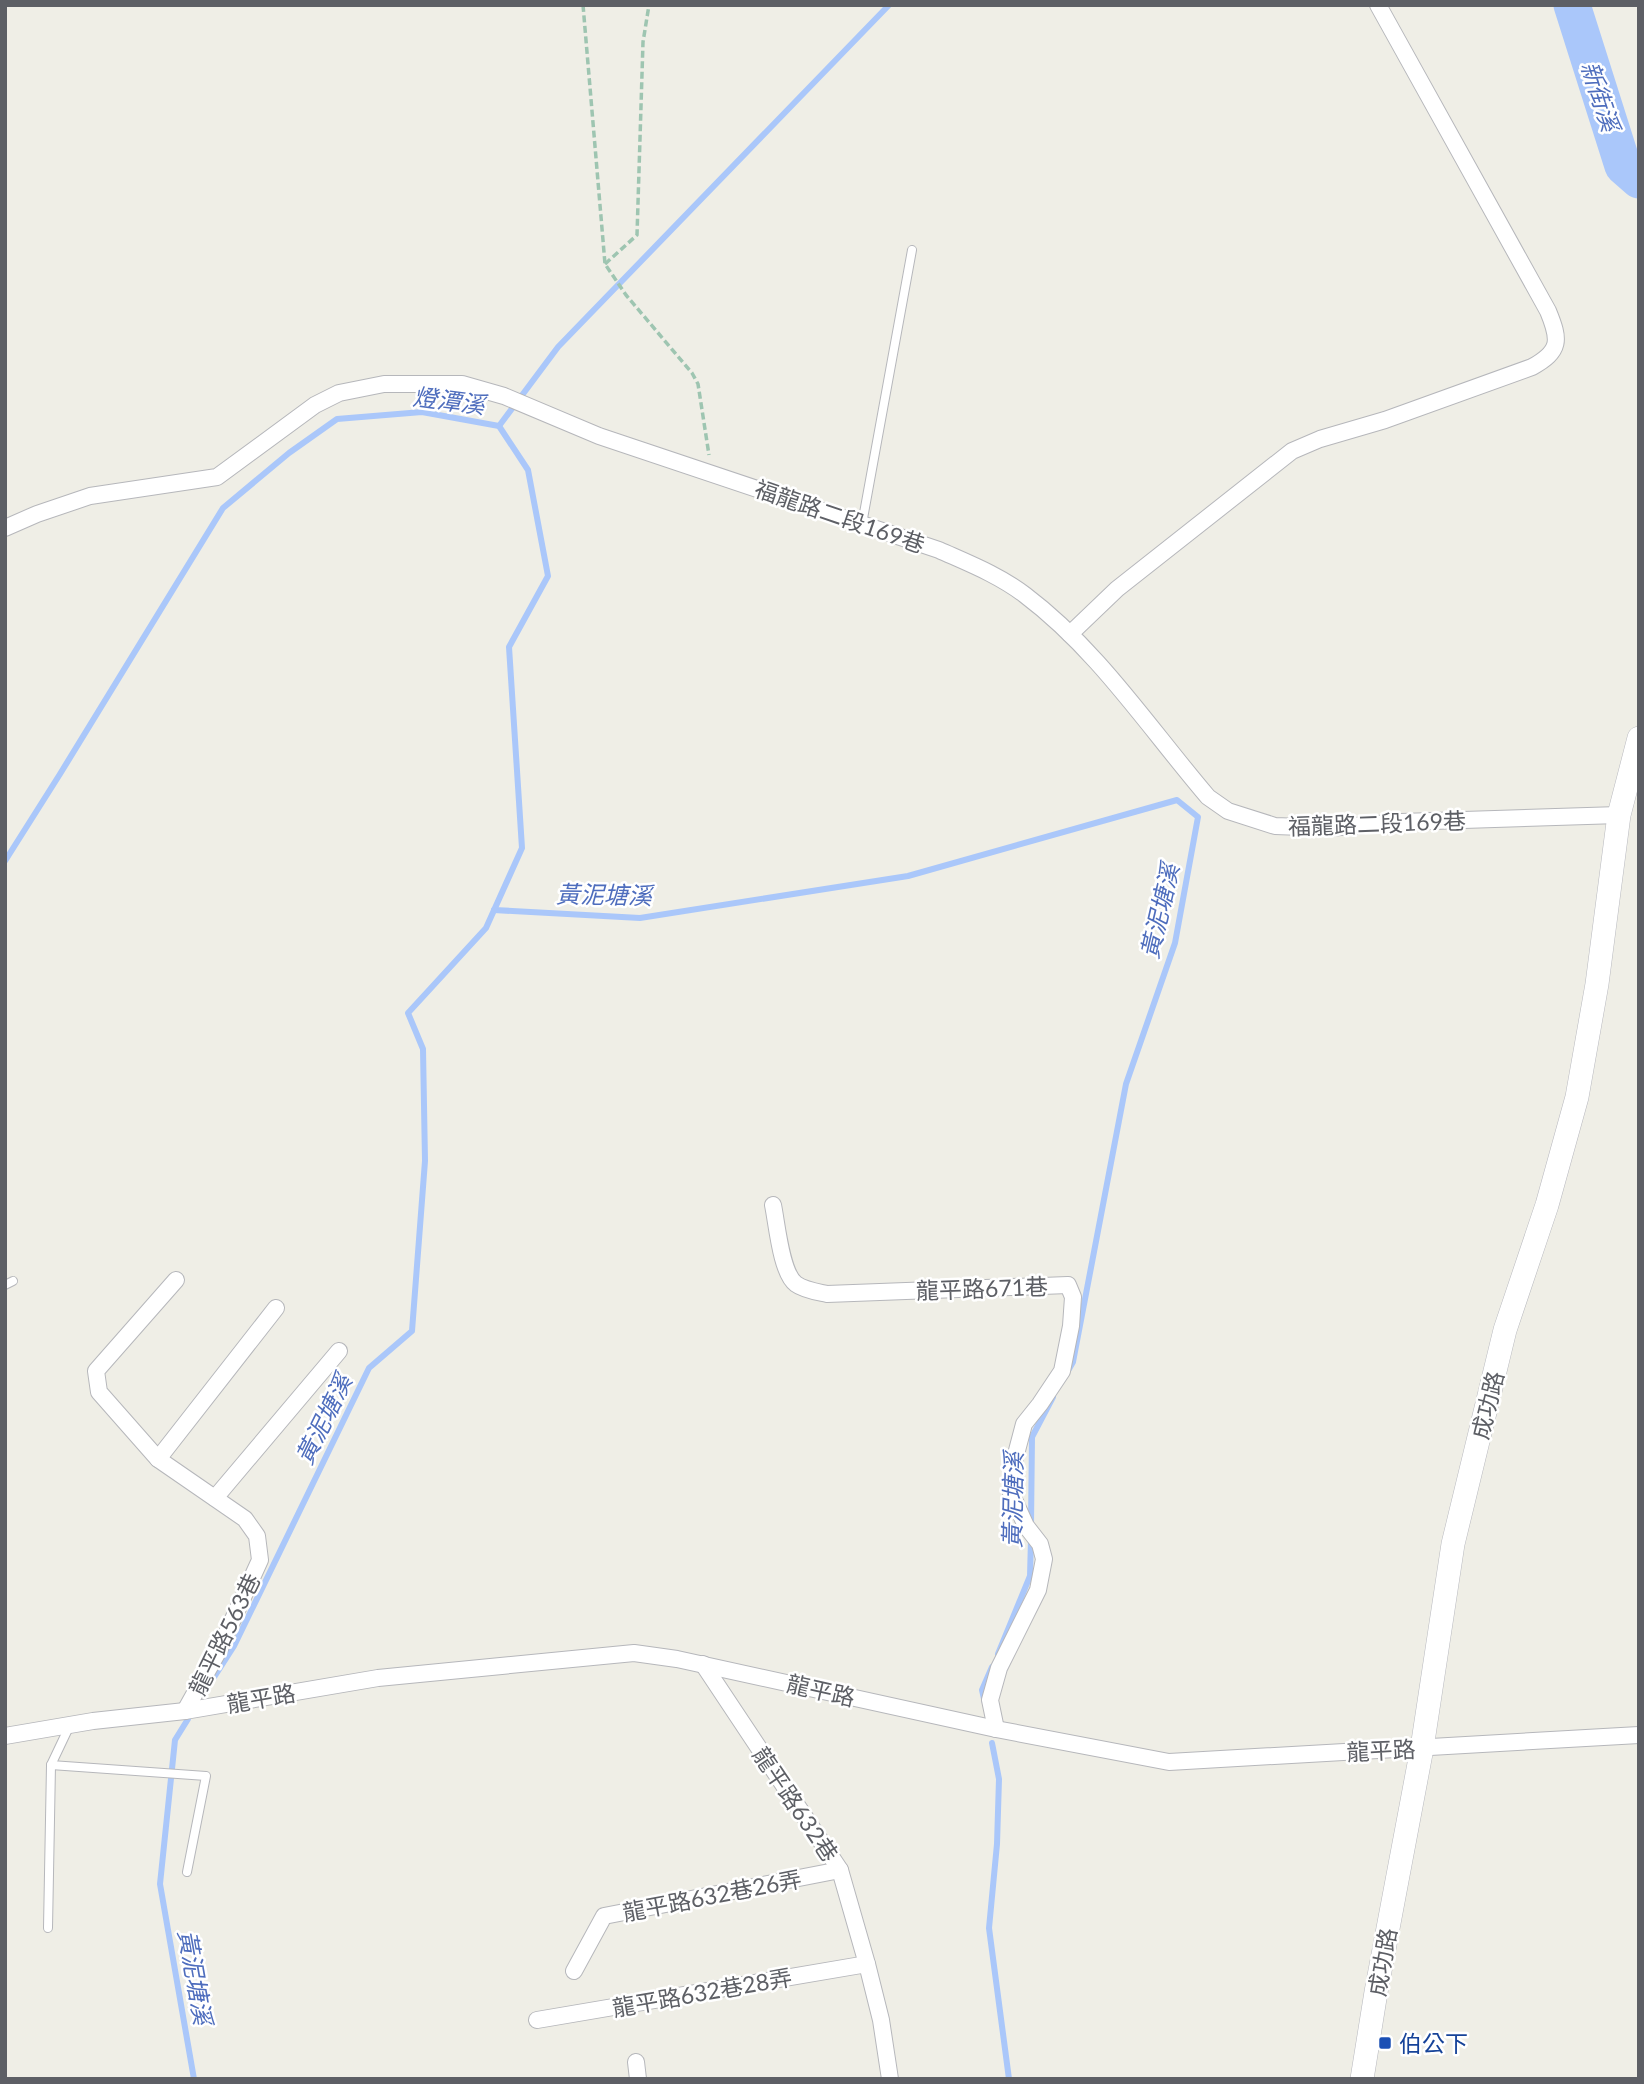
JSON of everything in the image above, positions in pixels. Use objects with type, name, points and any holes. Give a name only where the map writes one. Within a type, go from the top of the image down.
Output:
[{"type":"street","points":[[1070,634],[1117,589],[1292,451],[1320,439],[1385,421],[1532,367],[1549,358],[1556,345],[1556,329],[1548,311],[1378,5]]},
{"type":"street","name":"福龍路二段169巷","points":[[5,528],[90,496],[217,477],[315,405],[339,393],[384,384],[462,384],[504,396],[599,436],[939,550],[979,568],[1023,593],[1070,634],[1105,670],[1208,797],[1228,811],[1275,826],[1329,828],[1401,822],[1619,815]]},
{"type":"street","name":"成功路","points":[[1362,2079],[1422,1748],[1456,1531],[1505,1330],[1547,1205],[1577,1097],[1597,984],[1619,815],[1639,738]]},
{"type":"street","name":"龍平路671巷","points":[[773,1205],[785,1268],[794,1284],[808,1289],[828,1294],[1068,1285],[1073,1297],[1071,1326],[1062,1371],[1024,1424],[1015,1458],[1011,1493],[1026,1526],[1040,1544],[1044,1559],[1038,1590],[999,1668],[990,1700],[996,1729]]},
{"type":"street","name":"龍平路563巷","points":[[176,1280],[96,1371],[99,1392],[158,1459],[245,1519],[257,1536],[260,1560],[219,1650],[185,1711]]},
{"type":"street","points":[[158,1459],[276,1308]]},
{"type":"street","points":[[215,1498],[339,1351]]},
{"type":"street","name":"龍平路","points":[[5,1736],[185,1711],[378,1678],[634,1653],[703,1664],[996,1729],[1169,1762],[1639,1735]]},
{"type":"street","name":"龍平路632巷","points":[[703,1664],[840,1870],[881,2020],[886,2077]]},
{"type":"street","name":"龍平路632巷26弄","points":[[574,1971],[604,1916],[840,1870]]},
{"type":"street","name":"龍平路632巷28弄","points":[[537,2020],[867,1964]]},
{"type":"lane","points":[[862,524],[912,250]]},
{"type":"lane","points":[[48,1927],[51,1765],[70,1725]]},
{"type":"lane","points":[[51,1765],[206,1776],[187,1872]]},
{"type":"path","points":[[583,5],[605,264],[626,295],[692,373],[698,384],[711,472]]},
{"type":"path","points":[[605,264],[637,234],[643,42],[649,5]]},
{"type":"waterway","name":"燈潭溪","points":[[5,861],[223,508],[289,453],[337,419],[422,412],[499,426],[558,347],[889,5]]},
{"type":"waterway","name":"新街溪","points":[[1572,5],[1623,166],[1639,180]]},
{"type":"waterway","name":"黃泥塘溪","points":[[211,1682],[234,1646],[369,1368],[412,1331],[425,1161],[423,1049],[408,1013],[486,928],[522,848],[509,647],[548,576],[528,470],[499,426]]},
{"type":"waterway","name":"黃泥塘溪","points":[[494,910],[640,918],[908,876],[1177,800],[1198,817],[1175,943],[1126,1084],[1073,1362],[1069,1369]]},
{"type":"waterway","name":"黃泥塘溪","points":[[1031,1524],[1032,1437],[1053,1397]]},
{"type":"waterway","name":"黃泥塘溪","points":[[998,1654],[1030,1576],[1031,1539]]},
{"type":"waterway","name":"黃泥塘溪","points":[[985,1703],[982,1690],[992,1667]]},
{"type":"waterway","name":"黃泥塘溪","points":[[188,1719],[175,1740],[160,1884],[194,2079]]},
{"type":"waterway","name":"黃泥塘溪","points":[[992,1743],[999,1779],[997,1844],[989,1928],[1009,2079]]},
{"type":"place","name":"伯公下","points":[[1385,2043]]}]
